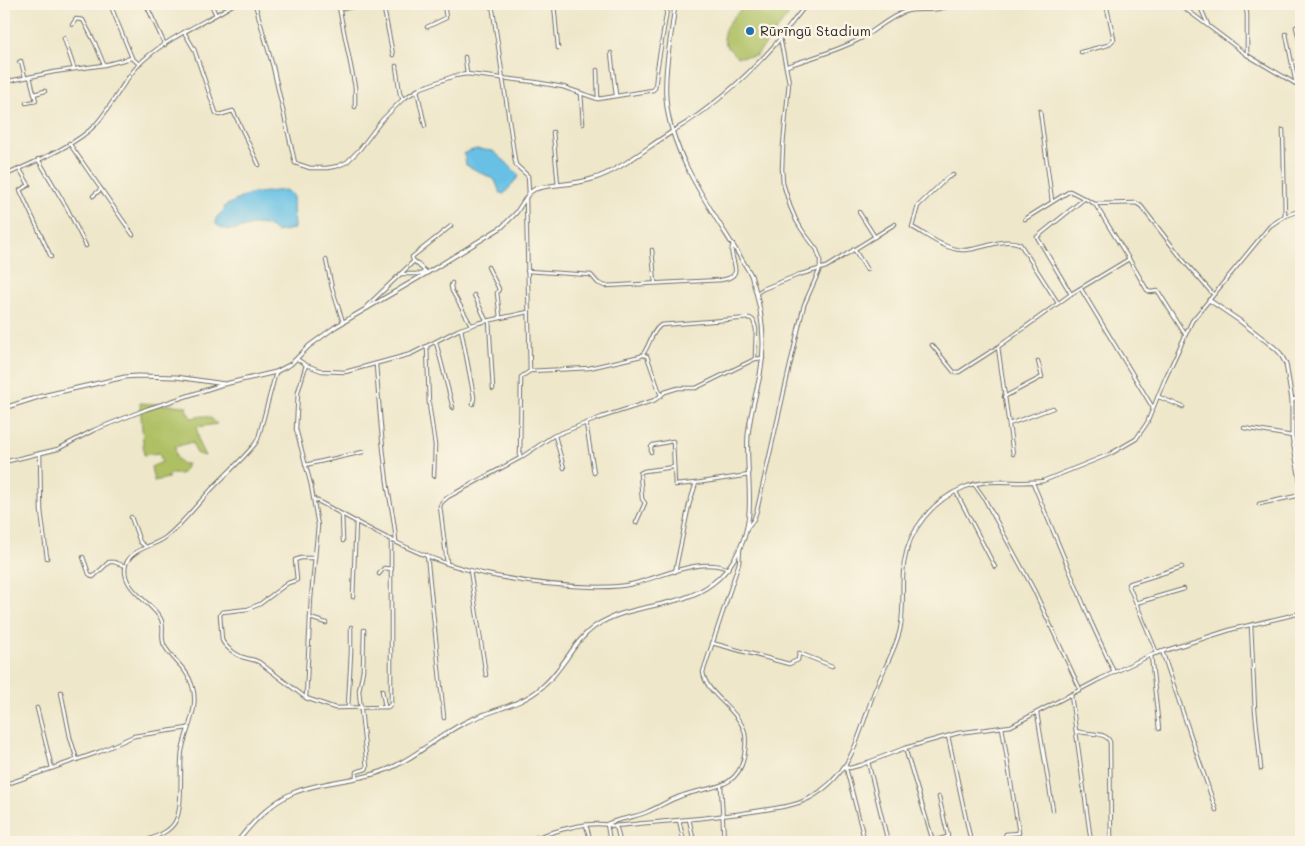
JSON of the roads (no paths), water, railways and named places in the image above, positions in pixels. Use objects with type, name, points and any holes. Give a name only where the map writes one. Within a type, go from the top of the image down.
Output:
[{"type":"main road","points":[[237,842],[266,811],[292,793],[313,786],[380,773],[395,766],[464,722],[530,696],[552,678],[580,640],[600,624],[628,612],[681,600],[694,595],[728,570],[740,549],[748,527],[750,503],[748,432],[763,358],[764,334],[757,293],[751,275],[689,170],[672,132],[667,106],[666,65],[675,4]]},
{"type":"main road","points":[[4,408],[42,396],[125,377],[167,377],[225,384],[276,372],[291,364],[309,346],[343,322],[502,227],[516,213],[529,193],[535,189],[544,186],[590,180],[600,176],[672,132]]},
{"type":"main road","points":[[1209,300],[1240,321],[1280,353],[1287,368],[1292,400],[1292,436],[1301,485]]},
{"type":"street","points":[[110,4],[132,58],[139,64]]},
{"type":"street","points":[[146,4],[165,45]]},
{"type":"street","points":[[211,4],[216,15]]},
{"type":"street","points":[[4,176],[69,143],[90,129],[96,124],[139,64],[184,32],[234,4]]},
{"type":"street","points":[[255,4],[273,67],[295,163],[310,168],[327,168],[348,162],[382,120],[403,99],[417,90],[454,76],[467,74],[563,87],[598,99],[655,88],[668,4]]},
{"type":"street","points":[[339,6],[343,9],[364,4]]},
{"type":"street","points":[[383,4],[393,55]]},
{"type":"street","points":[[427,27],[446,18],[444,4]]},
{"type":"street","points":[[492,4],[514,161],[528,176],[529,193]]},
{"type":"street","points":[[554,4],[558,48]]},
{"type":"street","points":[[672,132],[691,121],[752,69],[807,4]]},
{"type":"street","points":[[787,66],[860,39],[895,16],[907,11],[944,8],[952,4]]},
{"type":"street","points":[[1080,52],[1108,45],[1114,39],[1106,4]]},
{"type":"street","points":[[1179,4],[1247,55],[1296,84],[1301,85]]},
{"type":"street","points":[[1199,4],[1209,26]]},
{"type":"street","points":[[1246,4],[1247,55]]},
{"type":"street","points":[[339,6],[355,88],[356,107]]},
{"type":"street","points":[[72,25],[76,19],[82,20],[95,43],[104,65]]},
{"type":"street","points":[[1296,27],[1301,47]]},
{"type":"street","points":[[184,32],[194,49],[216,113],[219,115],[233,111],[259,165]]},
{"type":"street","points":[[1286,34],[1296,84]]},
{"type":"street","points":[[64,38],[74,68]]},
{"type":"street","points":[[748,527],[754,519],[798,326],[804,305],[820,269],[818,252],[796,220],[783,183],[783,146],[789,87],[787,66],[780,38]]},
{"type":"street","points":[[611,53],[616,95]]},
{"type":"street","points":[[466,57],[467,74]]},
{"type":"street","points":[[4,82],[74,68],[104,65],[132,58]]},
{"type":"street","points":[[19,62],[21,62],[26,78]]},
{"type":"street","points":[[396,66],[400,94],[403,99]]},
{"type":"street","points":[[597,70],[598,99]]},
{"type":"street","points":[[26,103],[36,101],[30,77]]},
{"type":"street","points":[[417,90],[425,126]]},
{"type":"street","points":[[34,94],[45,91]]},
{"type":"street","points":[[581,93],[584,124]]},
{"type":"street","points":[[1040,111],[1053,202]]},
{"type":"street","points":[[1283,130],[1284,216]]},
{"type":"street","points":[[553,132],[558,185]]},
{"type":"street","points":[[69,143],[133,235]]},
{"type":"street","points":[[38,159],[67,208],[86,246]]},
{"type":"street","points":[[19,168],[29,185],[20,190],[51,258]]},
{"type":"street","points":[[953,175],[947,178],[918,206],[912,227],[957,250],[973,249],[1006,241],[1014,241],[1020,244],[1058,303]]},
{"type":"street","points":[[93,196],[101,189]]},
{"type":"street","points":[[1025,219],[1070,191],[1095,204],[1139,204],[1183,260],[1213,294]]},
{"type":"street","points":[[526,198],[530,371]]},
{"type":"street","points":[[1071,294],[1038,237],[1084,199]]},
{"type":"street","points":[[1095,204],[1147,290],[1150,292],[1158,291],[1185,334]]},
{"type":"street","points":[[607,824],[614,826],[723,817],[800,802],[825,786],[845,767],[856,748],[874,693],[900,631],[903,612],[904,563],[913,532],[918,524],[934,508],[963,488],[993,481],[1033,483],[1054,477],[1126,446],[1136,439],[1143,430],[1192,321],[1264,232],[1277,220],[1301,210]]},
{"type":"street","points":[[859,212],[875,237]]},
{"type":"street","points":[[757,293],[762,289],[791,278],[826,267],[895,224]]},
{"type":"street","points":[[399,274],[421,274],[426,272],[412,257],[451,226]]},
{"type":"street","points":[[527,271],[591,275],[598,283],[605,286],[692,282],[730,278],[736,268],[731,253],[733,245]]},
{"type":"street","points":[[652,250],[654,283]]},
{"type":"street","points":[[854,250],[867,270]]},
{"type":"street","points":[[326,260],[332,288],[343,322]]},
{"type":"street","points":[[932,345],[954,372],[957,373],[998,347],[1071,294],[1082,289],[1124,261],[1129,260]]},
{"type":"street","points":[[368,308],[367,306],[414,261]]},
{"type":"street","points":[[488,267],[499,289],[497,293],[500,317]]},
{"type":"street","points":[[452,283],[451,288],[471,325]]},
{"type":"street","points":[[1082,289],[1153,408]]},
{"type":"street","points":[[474,295],[487,320],[493,389]]},
{"type":"street","points":[[297,359],[306,365],[322,370],[345,372],[411,354],[471,325],[528,312]]},
{"type":"street","points":[[520,458],[521,377],[530,371],[589,368],[612,364],[642,354],[656,329],[661,325],[750,318],[753,320],[756,330],[756,359]]},
{"type":"street","points":[[461,329],[474,397],[473,404]]},
{"type":"street","points":[[436,342],[453,408]]},
{"type":"street","points":[[428,346],[429,404],[436,445],[434,476]]},
{"type":"street","points":[[998,347],[1013,454]]},
{"type":"street","points":[[642,354],[647,356],[661,396]]},
{"type":"street","points":[[447,564],[440,510],[442,502],[448,497],[520,458],[555,436],[586,423],[655,400],[665,392],[678,388],[696,388],[756,359],[763,358]]},
{"type":"street","points":[[1004,397],[1042,377],[1038,361]]},
{"type":"street","points":[[376,364],[386,475],[392,518],[396,527],[396,542]]},
{"type":"street","points":[[306,365],[298,392],[296,429],[314,499],[318,526],[310,618],[306,698]]},
{"type":"street","points":[[143,842],[166,831],[175,822],[180,792],[182,752],[194,707],[193,685],[188,674],[163,642],[163,625],[160,617],[132,589],[126,566],[132,556],[146,546],[164,538],[178,526],[255,444],[276,372]]},
{"type":"street","points":[[4,462],[58,449],[94,430],[147,409],[225,384]]},
{"type":"street","points":[[1158,397],[1183,406]]},
{"type":"street","points":[[1292,400],[1301,397]]},
{"type":"street","points":[[1009,424],[1054,408]]},
{"type":"street","points":[[586,423],[594,472]]},
{"type":"street","points":[[1244,428],[1292,436]]},
{"type":"street","points":[[555,436],[564,468]]},
{"type":"street","points":[[652,452],[651,446],[673,441],[675,485],[749,475]]},
{"type":"street","points":[[306,465],[363,452]]},
{"type":"street","points":[[40,453],[41,511],[47,558]]},
{"type":"street","points":[[636,523],[645,503],[642,499],[641,471],[674,467]]},
{"type":"street","points":[[674,572],[689,505],[696,483]]},
{"type":"street","points":[[1033,483],[1114,672]]},
{"type":"street","points":[[974,484],[984,498],[1034,590],[1081,689]]},
{"type":"street","points":[[956,492],[995,567]]},
{"type":"street","points":[[1259,504],[1301,495]]},
{"type":"street","points":[[314,499],[396,542],[447,564],[537,583],[598,587],[626,586],[693,567],[719,565],[728,570]]},
{"type":"street","points":[[342,514],[343,541]]},
{"type":"street","points":[[131,517],[140,542],[146,546]]},
{"type":"street","points":[[353,597],[356,522]]},
{"type":"street","points":[[315,558],[295,560],[297,580],[288,583],[265,602],[248,609],[232,612],[224,611],[220,615],[224,644],[243,657],[259,662],[306,698],[331,708],[390,706],[391,539]]},
{"type":"street","points":[[523,842],[586,825],[607,824],[646,813],[684,795],[721,786],[734,778],[740,770],[745,755],[746,737],[743,726],[723,700],[708,686],[703,672],[739,563],[740,549]]},
{"type":"street","points":[[427,555],[444,718]]},
{"type":"street","points":[[83,557],[89,574],[93,577],[109,562],[126,566]]},
{"type":"street","points":[[1157,653],[1128,584],[1182,567]]},
{"type":"street","points":[[379,574],[384,568],[392,569]]},
{"type":"street","points":[[470,570],[486,675]]},
{"type":"street","points":[[1136,603],[1184,589]]},
{"type":"street","points":[[845,767],[852,768],[905,748],[958,733],[1011,726],[1114,672],[1151,655],[1251,625],[1301,613]]},
{"type":"street","points":[[310,618],[326,624]]},
{"type":"street","points":[[1251,625],[1255,710],[1261,769]]},
{"type":"street","points":[[348,707],[352,653],[351,627]]},
{"type":"street","points":[[356,779],[356,772],[367,767],[359,691],[364,670],[364,630]]},
{"type":"street","points":[[712,643],[789,664],[798,660],[799,653],[832,666]]},
{"type":"street","points":[[1162,651],[1216,810]]},
{"type":"street","points":[[1151,655],[1159,729]]},
{"type":"street","points":[[382,690],[385,707]]},
{"type":"street","points":[[61,692],[70,737],[77,760]]},
{"type":"street","points":[[1071,695],[1091,842]]},
{"type":"street","points":[[37,708],[52,768]]},
{"type":"street","points":[[1037,713],[1053,810]]},
{"type":"street","points":[[1002,727],[1018,833],[1006,834],[1006,842]]},
{"type":"street","points":[[4,784],[77,760],[134,736],[188,728]]},
{"type":"street","points":[[1076,731],[1085,734],[1105,735],[1110,742],[1111,842]]},
{"type":"street","points":[[948,736],[972,842]]},
{"type":"street","points":[[905,748],[934,841],[947,838],[948,835],[939,797]]},
{"type":"street","points":[[868,762],[888,842]]},
{"type":"street","points":[[845,767],[866,842]]},
{"type":"street","points":[[721,786],[724,842]]},
{"type":"street","points":[[689,819],[694,842]]},
{"type":"street","points":[[679,820],[684,842]]},
{"type":"street","points":[[607,824],[610,842]]},
{"type":"street","points":[[586,825],[591,842]]},
{"type":"street","points":[[614,826],[617,829],[620,842]]},
{"type":"street","points":[[538,837],[539,842]]},
{"type":"street","points":[[290,842],[294,842]]},
{"type":"water","points":[[476,149],[493,151],[519,176],[504,194],[500,193],[495,180],[466,165],[464,153]]},
{"type":"water","points":[[285,190],[293,195],[294,229],[276,232],[268,226],[260,224],[231,230],[224,229],[216,224],[216,218],[224,210],[225,206],[249,194]]},
{"type":"place","name":"Rũrĩngũ Stadium","points":[[750,31]]}]
